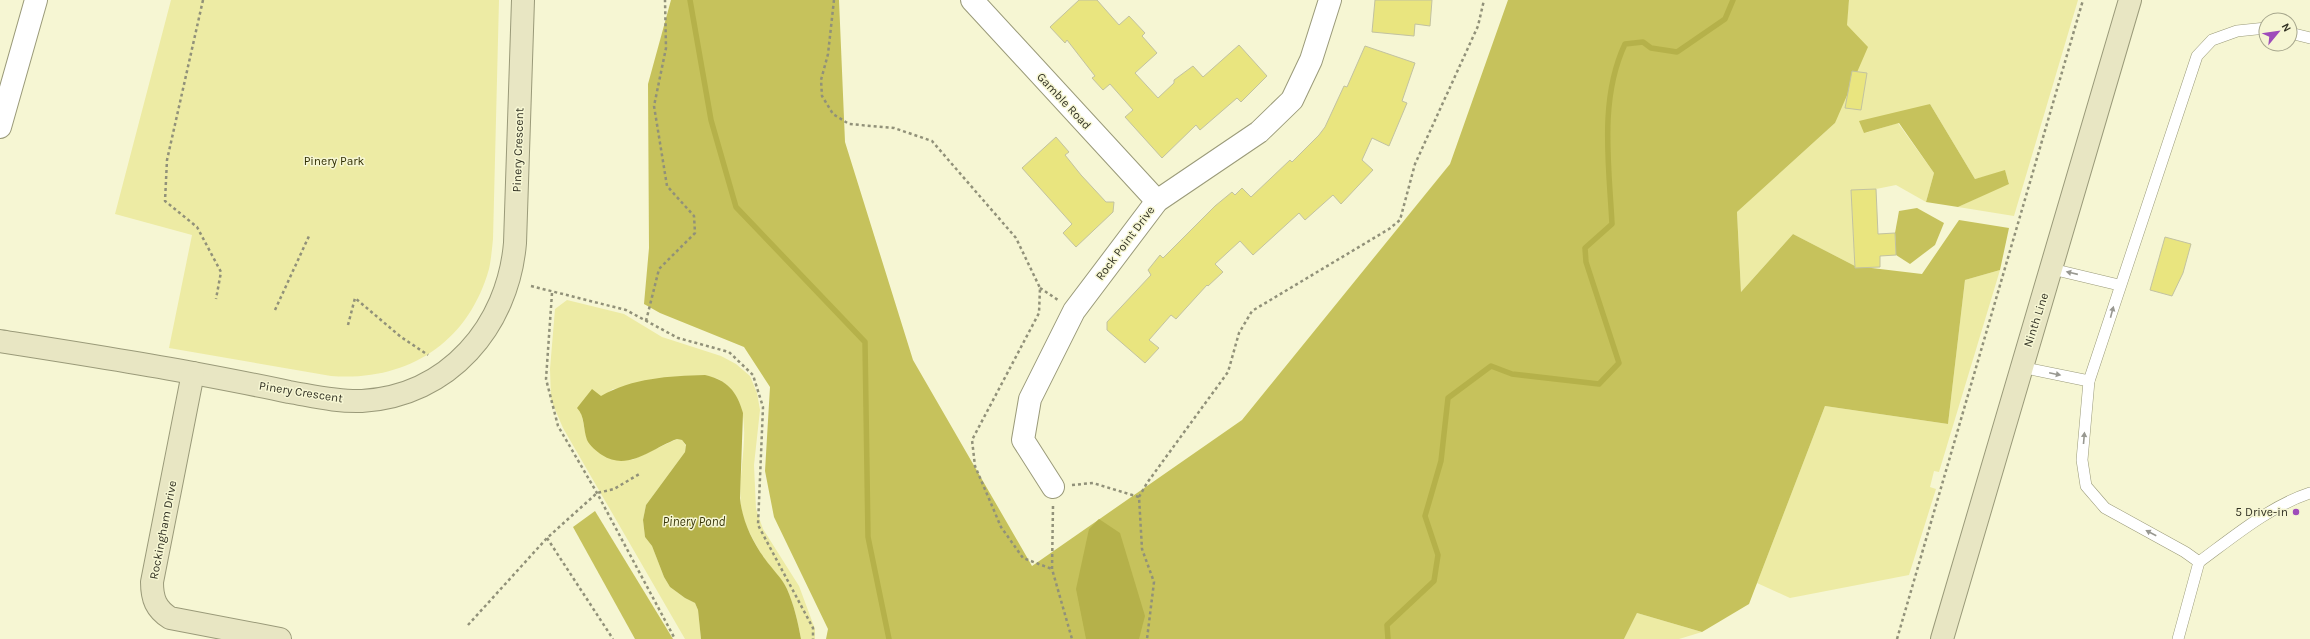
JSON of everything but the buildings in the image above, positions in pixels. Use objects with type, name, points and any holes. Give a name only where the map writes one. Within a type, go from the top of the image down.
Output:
[{"type":"street","points":[[0,127],[36,0]]},
{"type":"street","name":"Pinery Crescent","points":[[0,341],[193,373],[328,399],[361,401],[388,397],[423,385],[455,365],[476,345],[497,312],[511,276],[514,259],[523,0]]},
{"type":"street","name":"Gamble Road","points":[[972,0],[1157,201]]},
{"type":"street","name":"Rock Point Drive","points":[[1053,487],[1023,440],[1030,399],[1074,310],[1157,201],[1259,132],[1292,100],[1311,60],[1330,0]]},
{"type":"street","name":"Ninth Line","points":[[1942,639],[2130,0]]},
{"type":"street","name":"Rockingham Drive","points":[[193,373],[152,582],[152,594],[161,612],[170,618],[280,639]]},
{"type":"lane","points":[[2199,562],[2185,552],[2105,508],[2086,486],[2082,460],[2089,381],[2111,318],[2119,285],[2135,248],[2151,191],[2197,56],[2212,40],[2237,31],[2258,29]]},
{"type":"lane","points":[[2298,35],[2310,38]]},
{"type":"lane","points":[[2052,269],[2119,285]]},
{"type":"lane","points":[[2021,367],[2089,381]]},
{"type":"lane","points":[[2178,639],[2199,562],[2266,515],[2298,497],[2310,493]]},
{"type":"path","points":[[203,0],[167,160],[165,201],[197,228],[221,272],[216,299]]},
{"type":"path","points":[[646,321],[659,269],[695,233],[694,216],[667,186],[654,106],[666,48],[665,0]]},
{"type":"path","points":[[834,0],[828,54],[821,80],[822,96],[833,114],[849,124],[894,128],[932,141],[1016,238],[1040,288],[1039,313],[972,440],[974,466],[1001,527],[1022,558],[1052,569]]},
{"type":"path","points":[[1147,639],[1154,582],[1142,550],[1139,497],[1147,483],[1228,372],[1239,333],[1252,311],[1389,230],[1400,220],[1415,164],[1478,26],[1484,0]]},
{"type":"path","points":[[1897,639],[2082,0]]},
{"type":"path","points":[[275,310],[309,236]]},
{"type":"path","points":[[532,286],[552,293],[626,310],[678,338],[729,352],[753,375],[763,407],[758,525],[813,628],[813,639]]},
{"type":"path","points":[[1040,288],[1063,304]]},
{"type":"path","points":[[552,293],[546,379],[558,426],[597,493],[675,639]]},
{"type":"path","points":[[348,325],[355,298],[401,337],[428,355]]},
{"type":"path","points":[[468,625],[547,538],[597,493],[614,489],[641,473]]},
{"type":"path","points":[[1072,639],[1052,569],[1053,487],[1093,483],[1139,497]]},
{"type":"path","points":[[547,538],[614,639]]},
{"type":"green space","name":"Pinery Park","points":[[171,0],[499,0],[493,239],[490,266],[479,295],[466,318],[450,337],[430,353],[408,365],[384,372],[358,376],[331,376],[169,348],[192,235],[115,214]]},
{"type":"green space","points":[[1849,0],[2078,0],[2014,216],[1958,207],[2009,183],[2005,171],[1975,179],[1930,104],[1865,133],[1898,123],[1934,173],[1926,202],[1896,185],[1876,189],[1851,190],[1855,266],[1793,234],[1741,292],[1737,212],[1835,123]]},
{"type":"green space","points":[[2000,270],[1939,472],[1934,471],[1930,487],[1936,489],[1909,575],[1790,598],[1757,583],[1825,406],[1948,424],[1965,280]]},
{"type":"green space","points":[[567,300],[624,314],[662,337],[721,356],[736,364],[750,376],[757,393],[760,410],[754,465],[756,509],[763,529],[799,586],[815,629],[815,639],[801,639],[796,614],[787,589],[765,560],[746,525],[741,507],[740,487],[744,445],[744,425],[741,406],[732,390],[716,378],[613,389],[581,412],[585,431],[632,460],[677,439],[682,440],[686,446],[685,452],[646,505],[643,520],[645,537],[652,546],[664,577],[670,587],[695,603],[698,610],[701,639],[685,639],[563,428],[551,400],[550,369],[555,309]]},
{"type":"green space","points":[[1637,613],[1702,632],[1679,639],[1624,639]]},
{"type":"shaded area","points":[[671,0],[839,0],[845,142],[913,360],[1032,566],[1242,420],[1450,164],[1508,0],[1849,0],[1847,25],[1868,47],[1835,123],[1737,212],[1741,292],[1793,234],[1855,266],[1922,274],[1959,220],[2009,228],[2000,270],[1965,280],[1948,424],[1825,406],[1749,604],[1702,632],[1637,613],[1624,639],[826,639],[828,629],[774,517],[765,471],[770,387],[744,347],[660,313],[644,304],[649,248],[648,84]]},
{"type":"shaded area","points":[[1930,104],[1975,179],[2005,170],[2009,184],[1958,207],[1926,202],[1934,173],[1899,123],[1864,133],[1859,121]]},
{"type":"shaded area","points":[[1917,208],[1944,223],[1935,245],[1910,264],[1896,255],[1895,233],[1899,211]]},
{"type":"shaded area","points":[[595,511],[673,639],[635,639],[573,527]]},
{"type":"water","name":"Pinery Pond","points":[[705,375],[725,383],[738,398],[741,405],[743,413],[740,498],[743,514],[748,530],[756,545],[787,589],[796,614],[801,639],[701,639],[698,610],[695,603],[670,587],[664,577],[652,546],[645,537],[643,520],[646,505],[685,452],[686,445],[682,440],[677,439],[640,457],[621,461],[612,460],[602,455],[593,448],[587,440],[583,419],[577,408],[592,389],[601,396],[626,385],[651,379]]},
{"type":"water","points":[[1099,519],[1120,533],[1145,616],[1139,639],[1086,639],[1076,589],[1089,529]]},
{"type":"waterway","points":[[690,0],[711,120],[736,207],[865,342],[868,537],[889,639]]},
{"type":"waterway","points":[[1388,639],[1387,625],[1434,581],[1438,555],[1425,516],[1441,461],[1448,398],[1491,366],[1512,374],[1599,384],[1619,363],[1586,262],[1585,248],[1612,224],[1608,156],[1609,110],[1617,65],[1625,44],[1643,42],[1651,48],[1677,52],[1725,19],[1733,0]]},
{"type":"place","name":"5 Drive-in","points":[[2296,512]]}]
